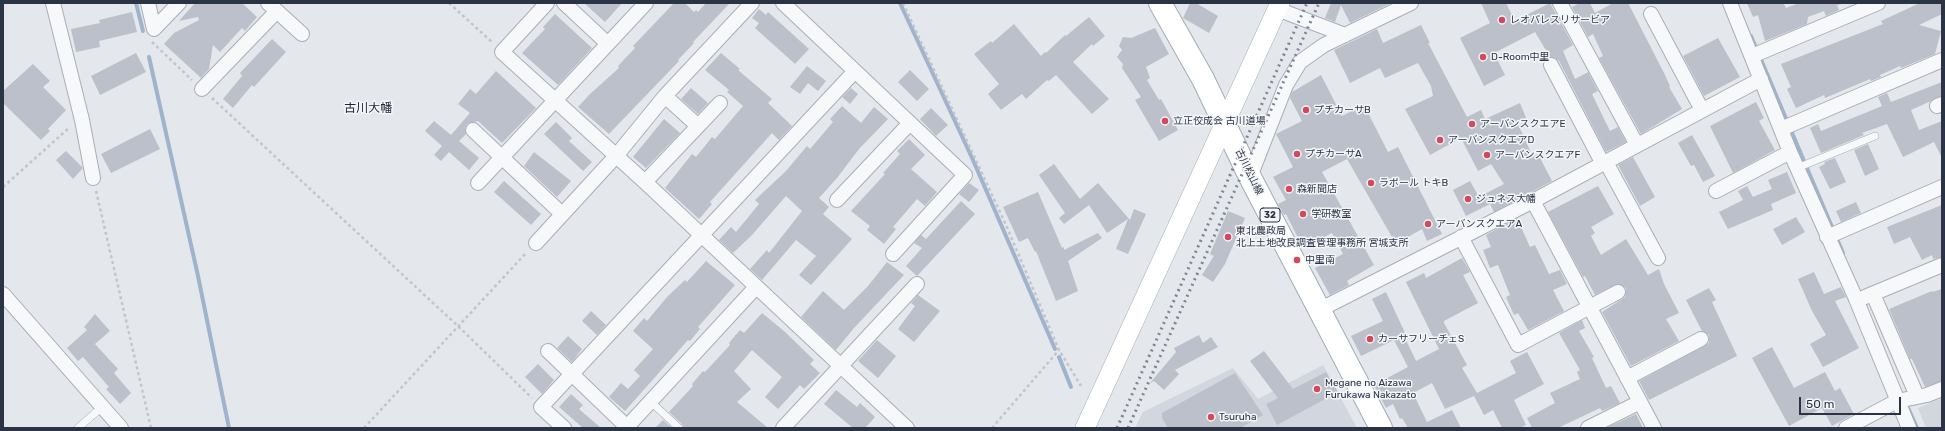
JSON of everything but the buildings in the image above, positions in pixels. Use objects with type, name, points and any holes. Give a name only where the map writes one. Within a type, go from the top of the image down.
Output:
[{"type":"main road","name":"古川松山線","points":[[1160,3],[1225,121],[1250,177],[1381,428]]},
{"type":"street","points":[[53,3],[82,120],[93,178]]},
{"type":"street","points":[[148,3],[154,29]]},
{"type":"street","points":[[154,29],[179,3]]},
{"type":"street","points":[[546,3],[502,52],[645,182],[841,366],[897,425]]},
{"type":"street","points":[[564,3],[608,44]]},
{"type":"street","points":[[478,183],[646,3]]},
{"type":"street","points":[[536,242],[616,156],[665,96],[752,3]]},
{"type":"street","points":[[783,3],[965,175],[893,254]]},
{"type":"street","points":[[1250,177],[1286,85],[1300,62],[1324,45],[1411,3]]},
{"type":"street","points":[[1560,3],[1637,145]]},
{"type":"street","points":[[1730,3],[1756,55],[1761,79],[1786,126],[1790,152],[1797,168],[1865,297],[1906,399],[1909,428]]},
{"type":"street","points":[[1756,55],[1878,3]]},
{"type":"street","points":[[1084,428],[1278,6],[1345,35]]},
{"type":"street","points":[[202,89],[273,7],[302,34]]},
{"type":"street","points":[[1651,14],[1702,110]]},
{"type":"street","points":[[1786,126],[1942,60]]},
{"type":"street","points":[[1551,65],[1658,258]]},
{"type":"street","points":[[564,428],[541,407],[855,71]]},
{"type":"street","points":[[1319,310],[1604,163],[1761,79]]},
{"type":"street","points":[[665,96],[698,126]]},
{"type":"street","points":[[645,182],[720,103]]},
{"type":"street","points":[[837,200],[910,123]]},
{"type":"street","points":[[473,130],[562,214]]},
{"type":"street","points":[[1716,191],[1790,152]]},
{"type":"street","points":[[1833,235],[1942,187]]},
{"type":"street","points":[[1533,200],[1654,428]]},
{"type":"street","points":[[1461,237],[1518,344],[1618,292]]},
{"type":"street","points":[[1865,297],[1942,265]]},
{"type":"street","points":[[783,428],[917,284]]},
{"type":"street","points":[[548,351],[627,427],[756,287]]},
{"type":"street","points":[[3,294],[121,428]]},
{"type":"street","points":[[1865,297],[1906,399]]},
{"type":"street","points":[[1627,378],[1701,339]]},
{"type":"street","points":[[1846,428],[1906,399],[1926,395],[1942,389]]},
{"type":"street","points":[[1588,428],[1640,402]]},
{"type":"lane","points":[[1797,168],[1875,136]]},
{"type":"lane","points":[[650,401],[679,428]]},
{"type":"lane","points":[[78,428],[102,407]]},
{"type":"path","points":[[449,3],[502,52]]},
{"type":"path","points":[[903,3],[1006,225],[1059,350],[1081,386]]},
{"type":"path","points":[[154,29],[152,42],[459,327],[541,407]]},
{"type":"path","points":[[3,187],[75,122],[82,120]]},
{"type":"path","points":[[93,178],[151,428]]},
{"type":"path","points":[[364,428],[536,242]]},
{"type":"path","points":[[992,428],[1059,350]]},
{"type":"shaded area","points":[[1323,365],[1357,428],[1135,428],[1143,412],[1233,368],[1258,399]]},
{"type":"shaded area","points":[[1942,398],[1942,428],[1926,428],[1918,408]]},
{"type":"waterway","points":[[136,3],[143,31]]},
{"type":"waterway","points":[[900,3],[973,160],[1055,349]]},
{"type":"waterway","points":[[1751,36],[1843,253]]},
{"type":"waterway","points":[[149,57],[198,276],[229,428]]},
{"type":"waterway","points":[[1059,357],[1071,387]]},
{"type":"waterway","points":[[1906,403],[1917,428]]},
{"type":"railway","points":[[1117,428],[1307,3]]},
{"type":"railway","points":[[1128,428],[1319,3]]},
{"type":"place","name":"レオパレスリサービア","points":[[1502,20]]},
{"type":"place","name":"D-Room中里","points":[[1483,57]]},
{"type":"place","name":"プチカーサB","points":[[1306,110]]},
{"type":"place","name":"立正佼成会 古川道場","points":[[1165,121]]},
{"type":"place","name":"アーバンスクエアE","points":[[1472,124]]},
{"type":"place","name":"アーバンスクエアD","points":[[1440,140]]},
{"type":"place","name":"プチカーサA","points":[[1297,154]]},
{"type":"place","name":"アーバンスクエアF","points":[[1487,155]]},
{"type":"place","name":"ラポール トキB","points":[[1371,183]]},
{"type":"place","name":"森新聞店","points":[[1289,189]]},
{"type":"place","name":"ジュネス大幡","points":[[1468,199]]},
{"type":"place","name":"学研教室","points":[[1303,214]]},
{"type":"place","name":"アーバンスクエアA","points":[[1428,224]]},
{"type":"place","name":"東北農政局 北上土地改良調査管理事務所 宮城支所","points":[[1228,237]]},
{"type":"place","name":"中里南","points":[[1297,260]]},
{"type":"place","name":"カーサフリーチェS","points":[[1370,339]]},
{"type":"place","name":"Megane no Aizawa Furukawa Nakazato","points":[[1317,389]]},
{"type":"place","name":"Tsuruha","points":[[1211,417]]},
{"type":"district","name":"古川大幡","points":[[368,109]]}]
